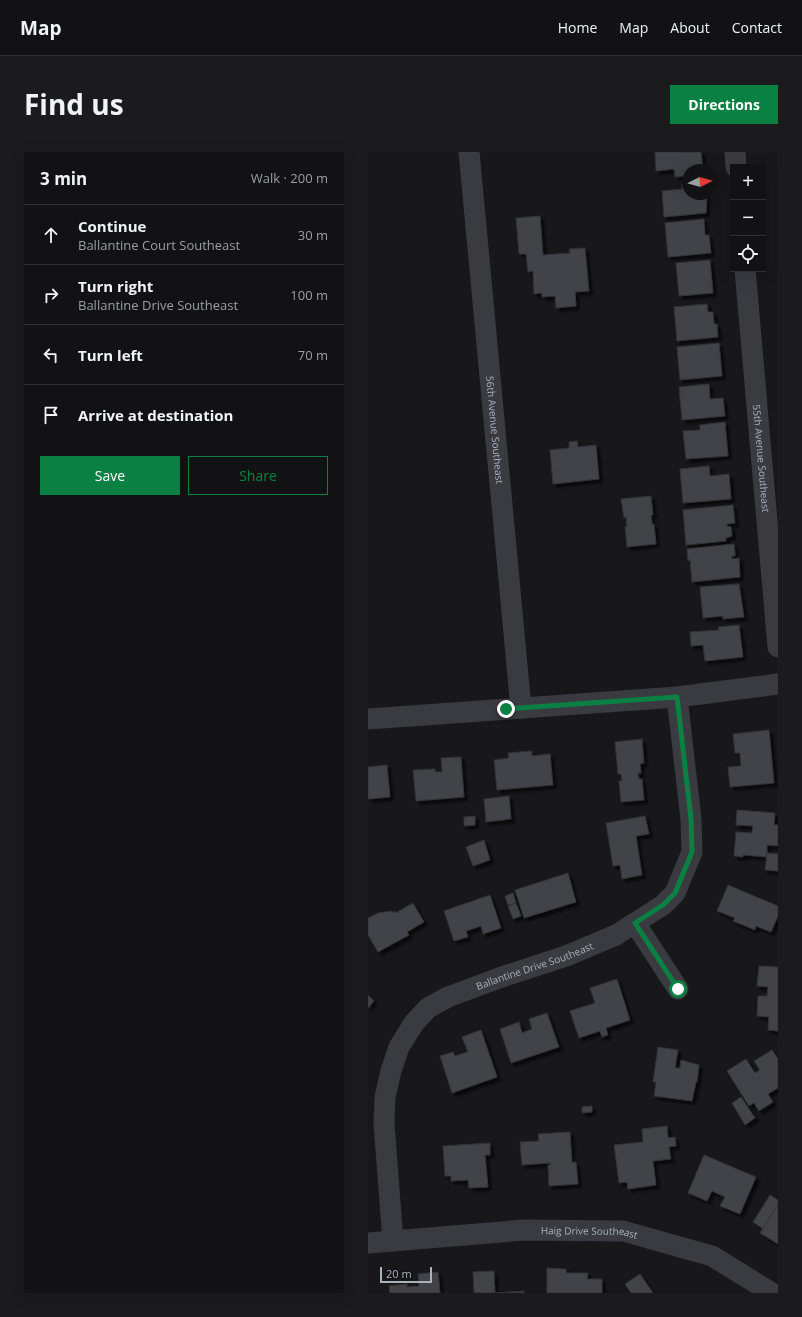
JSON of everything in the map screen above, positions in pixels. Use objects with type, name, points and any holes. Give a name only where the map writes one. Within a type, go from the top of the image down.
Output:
[{"type":"street","name":"56th Avenue Southeast","points":[[469,152],[521,708]]},
{"type":"street","points":[[735,152],[736,164]]},
{"type":"street","name":"55th Avenue Southeast","points":[[745,272],[778,647]]},
{"type":"street","points":[[368,719],[677,697],[778,684]]},
{"type":"street","name":"Ballantine Drive Southeast","points":[[394,1241],[384,1124],[386,1097],[391,1071],[399,1047],[414,1023],[428,1008],[448,998],[499,978],[566,956],[616,935],[663,905],[675,893],[692,852],[691,819],[677,697]]},
{"type":"street","points":[[635,923],[678,989]]},
{"type":"street","name":"Haig Drive Southeast","points":[[368,1243],[524,1230],[623,1231],[712,1256],[765,1291]]},
{"type":"building","points":[[655,152],[701,152],[702,164],[682,164],[682,176],[675,177],[674,169],[656,171]]},
{"type":"building","points":[[682,189],[682,200],[707,200],[706,213],[664,217],[662,191]]},
{"type":"building","points":[[540,216],[543,255],[570,253],[569,249],[585,248],[589,291],[575,292],[576,306],[556,308],[555,296],[542,297],[542,293],[534,294],[533,271],[528,272],[526,254],[519,254],[516,218]]},
{"type":"building","points":[[704,219],[705,235],[709,235],[711,253],[668,257],[665,223]]},
{"type":"building","points":[[710,260],[713,293],[679,296],[676,263]]},
{"type":"building","points":[[707,304],[708,312],[713,312],[714,324],[717,324],[718,337],[677,341],[674,307]]},
{"type":"building","points":[[719,343],[722,376],[680,380],[677,347]]},
{"type":"building","points":[[709,384],[710,399],[723,398],[725,416],[682,420],[679,387]]},
{"type":"building","points":[[725,422],[728,456],[686,459],[683,431],[700,430],[700,425]]},
{"type":"building","points":[[577,441],[578,447],[596,445],[599,479],[553,484],[550,450],[569,448],[569,442]]},
{"type":"building","points":[[709,466],[710,476],[729,474],[731,499],[683,503],[680,469]]},
{"type":"building","points":[[651,496],[653,515],[651,515],[652,524],[654,524],[656,544],[627,547],[625,527],[627,526],[626,517],[624,518],[621,499]]},
{"type":"building","points":[[733,505],[735,523],[727,524],[727,526],[731,527],[732,536],[726,538],[726,541],[686,545],[683,510]]},
{"type":"building","points":[[734,544],[735,556],[732,556],[732,559],[739,558],[740,577],[692,582],[690,560],[688,561],[687,549]]},
{"type":"building","points":[[739,584],[744,617],[723,619],[723,616],[703,618],[700,587]]},
{"type":"building","points":[[739,625],[743,657],[705,661],[703,645],[691,646],[690,632],[719,630],[718,627]]},
{"type":"building","points":[[769,730],[774,783],[730,787],[728,767],[741,766],[740,753],[735,753],[733,734]]},
{"type":"building","points":[[642,739],[644,763],[640,764],[641,773],[638,773],[639,779],[642,779],[644,800],[621,802],[619,781],[622,781],[621,774],[618,774],[615,742]]},
{"type":"building","points":[[532,751],[532,756],[550,754],[553,785],[497,790],[494,760],[509,758],[508,753]]},
{"type":"building","points":[[461,757],[464,797],[416,801],[413,770],[435,769],[435,772],[442,772],[441,758]]},
{"type":"building","points":[[387,765],[390,797],[368,799],[368,767]]},
{"type":"building","points":[[509,796],[511,819],[486,822],[484,799]]},
{"type":"building","points":[[737,810],[775,813],[774,825],[778,825],[778,846],[767,845],[767,857],[743,855],[743,857],[734,856],[736,832],[752,833],[753,826],[736,825]]},
{"type":"building","points":[[475,816],[475,825],[464,826],[464,817]]},
{"type":"building","points":[[645,816],[649,834],[636,836],[642,875],[622,879],[620,865],[613,866],[606,823]]},
{"type":"building","points":[[484,840],[490,860],[473,866],[466,847]]},
{"type":"building","points":[[767,853],[778,854],[778,871],[765,870]]},
{"type":"building","points":[[568,873],[576,902],[524,918],[515,890]]},
{"type":"building","points":[[728,885],[778,906],[778,916],[771,932],[756,926],[755,930],[733,921],[735,918],[717,911]]},
{"type":"building","points":[[513,893],[516,903],[508,905],[505,896]]},
{"type":"building","points":[[490,895],[501,928],[483,934],[481,926],[466,931],[468,937],[454,941],[444,911]]},
{"type":"building","points":[[413,903],[424,922],[407,932],[409,935],[378,952],[368,935],[368,918],[378,913],[392,911],[393,913],[395,911],[396,913]]},
{"type":"building","points":[[516,903],[521,916],[513,919],[508,906]]},
{"type":"building","points":[[759,966],[778,967],[778,1031],[768,1030],[769,1017],[757,1016],[758,996],[767,996],[768,987],[757,986]]},
{"type":"building","points":[[617,979],[630,1020],[606,1028],[608,1035],[602,1037],[600,1031],[579,1038],[570,1011],[595,1003],[590,988]]},
{"type":"building","points":[[368,995],[374,1001],[368,1008]]},
{"type":"building","points":[[547,1013],[559,1047],[511,1063],[500,1029],[519,1022],[522,1033],[532,1029],[529,1019]]},
{"type":"building","points":[[481,1030],[497,1077],[452,1093],[440,1056],[453,1052],[455,1056],[468,1052],[462,1037]]},
{"type":"building","points":[[658,1047],[678,1050],[675,1068],[680,1068],[681,1060],[699,1065],[697,1082],[692,1101],[654,1096],[656,1082],[653,1082]]},
{"type":"building","points":[[772,1050],[778,1059],[778,1088],[768,1094],[773,1102],[759,1111],[754,1103],[749,1106],[727,1071],[746,1059],[755,1073],[760,1070],[754,1061]]},
{"type":"building","points":[[741,1097],[755,1118],[745,1125],[732,1103]]},
{"type":"building","points":[[592,1106],[592,1112],[582,1113],[582,1107]]},
{"type":"building","points":[[667,1126],[668,1138],[675,1137],[676,1146],[669,1147],[671,1159],[653,1161],[656,1185],[628,1189],[627,1182],[619,1183],[614,1145],[643,1142],[642,1129]]},
{"type":"building","points":[[570,1132],[572,1163],[576,1162],[578,1184],[549,1186],[548,1165],[551,1165],[550,1163],[522,1165],[520,1142],[539,1141],[538,1134]]},
{"type":"building","points":[[490,1143],[490,1155],[485,1155],[488,1187],[469,1188],[468,1180],[451,1181],[451,1176],[445,1176],[443,1146]]},
{"type":"building","points":[[704,1155],[756,1177],[740,1214],[720,1206],[725,1197],[712,1191],[707,1201],[688,1193]]},
{"type":"building","points":[[770,1195],[778,1200],[778,1204],[763,1229],[753,1222]]},
{"type":"building","points":[[778,1204],[778,1244],[760,1233]]},
{"type":"building","points":[[547,1268],[566,1269],[566,1273],[588,1273],[587,1279],[602,1279],[602,1293],[547,1293]]},
{"type":"building","points":[[494,1271],[495,1293],[474,1293],[473,1272]]},
{"type":"building","points":[[438,1272],[440,1293],[390,1293],[389,1286],[407,1284],[407,1287],[419,1286],[418,1274]]},
{"type":"building","points":[[640,1274],[653,1293],[631,1293],[625,1284]]},
{"type":"building","points":[[524,1291],[524,1293],[495,1293]]},
{"type":"route","points":[[506,709],[677,697],[691,819],[692,852],[675,893],[663,905],[635,923],[678,989]]}]
